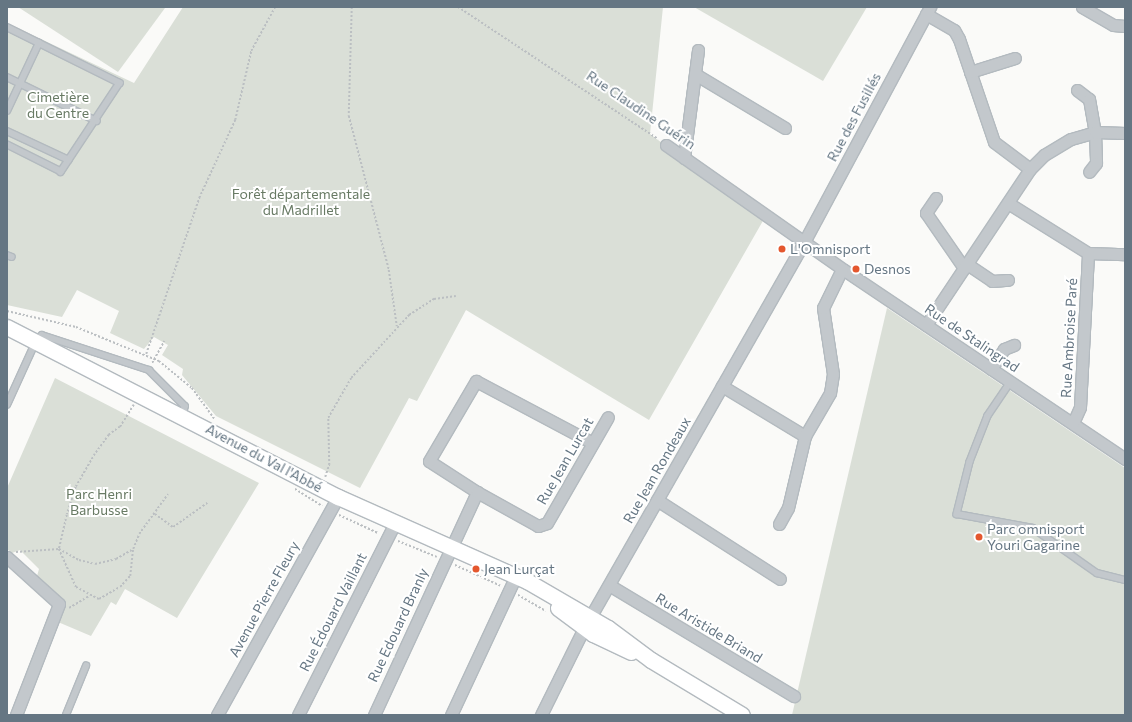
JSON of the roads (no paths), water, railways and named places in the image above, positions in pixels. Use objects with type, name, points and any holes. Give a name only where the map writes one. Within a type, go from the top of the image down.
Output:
[{"type":"main road","name":"Avenue du Val l'Abbé","points":[[7,327],[184,416],[338,497],[395,524],[451,547],[516,584],[523,586],[563,612],[588,622]]},
{"type":"main road","name":"Avenue du Val l'Abbé","points":[[516,584],[527,581],[588,622]]},
{"type":"main road","points":[[588,622],[742,715]]},
{"type":"street","points":[[1082,7],[1112,25],[1125,26]]},
{"type":"street","points":[[928,10],[954,30],[994,142],[1030,169]]},
{"type":"street","name":"Rue des Fusillés","points":[[804,242],[928,10]]},
{"type":"street","points":[[684,158],[698,50]]},
{"type":"street","points":[[970,72],[1015,58]]},
{"type":"street","points":[[695,74],[785,128]]},
{"type":"street","points":[[1077,90],[1089,99],[1095,132],[1096,163],[1089,172]]},
{"type":"street","points":[[926,325],[1030,169],[1044,155],[1071,139],[1095,132],[1125,133]]},
{"type":"street","name":"Rue Claudine Guérin","points":[[666,145],[804,242]]},
{"type":"street","points":[[936,198],[926,212],[966,266],[992,281],[1008,280]]},
{"type":"street","points":[[1008,203],[1088,253],[1125,254]]},
{"type":"street","name":"Rue de Stalingrad","points":[[804,242],[1125,458]]},
{"type":"street","name":"Rue Jean Rondeaux","points":[[541,715],[588,622],[804,242]]},
{"type":"street","name":"Rue Ambroise Paré","points":[[1073,424],[1080,407],[1088,253]]},
{"type":"street","points":[[779,524],[788,508],[806,436],[830,393],[833,374],[823,308],[842,269]]},
{"type":"street","points":[[991,369],[1004,349],[1014,345]]},
{"type":"street","name":"Rue Jean Lurcat","points":[[593,443],[476,381],[429,461],[477,492],[538,526],[547,523],[608,417]]},
{"type":"street","points":[[722,386],[806,436]]},
{"type":"street","points":[[451,547],[477,492]]},
{"type":"street","name":"Avenue Pierre Fleury","points":[[217,715],[338,497]]},
{"type":"street","points":[[657,500],[780,579]]},
{"type":"street","name":"Rue Édouard Vaillant","points":[[298,715],[395,524]]},
{"type":"street","name":"Rue Edouard Branly","points":[[374,715],[451,547]]},
{"type":"street","points":[[7,557],[59,604],[16,715]]},
{"type":"street","points":[[451,715],[516,584]]},
{"type":"street","name":"Rue Aristide Briand","points":[[609,585],[794,696]]},
{"type":"lane","points":[[7,27],[120,84],[62,172],[7,145]]},
{"type":"lane","points":[[7,110],[39,43]]},
{"type":"lane","points":[[7,77],[97,121]]},
{"type":"lane","points":[[7,131],[69,160]]},
{"type":"lane","points":[[7,405],[36,341],[42,335],[69,341],[149,370],[185,406],[184,416]]},
{"type":"lane","points":[[1011,382],[988,416],[970,462],[958,514],[1033,528],[1097,572],[1125,580]]},
{"type":"lane","points":[[66,715],[86,666]]},
{"type":"place","name":"L'Omnisport","points":[[782,249]]},
{"type":"place","name":"Desnos","points":[[856,269]]},
{"type":"place","name":"Parc omnisport Youri Gagarine","points":[[979,537]]},
{"type":"place","name":"Jean Lurçat","points":[[476,569]]},
{"type":"park label","name":"Cimetière du Centre","points":[[58,106]]},
{"type":"park label","name":"Forêt départementale du Madrillet","points":[[301,202]]},
{"type":"park label","name":"Parc Henri Barbusse","points":[[99,502]]}]
